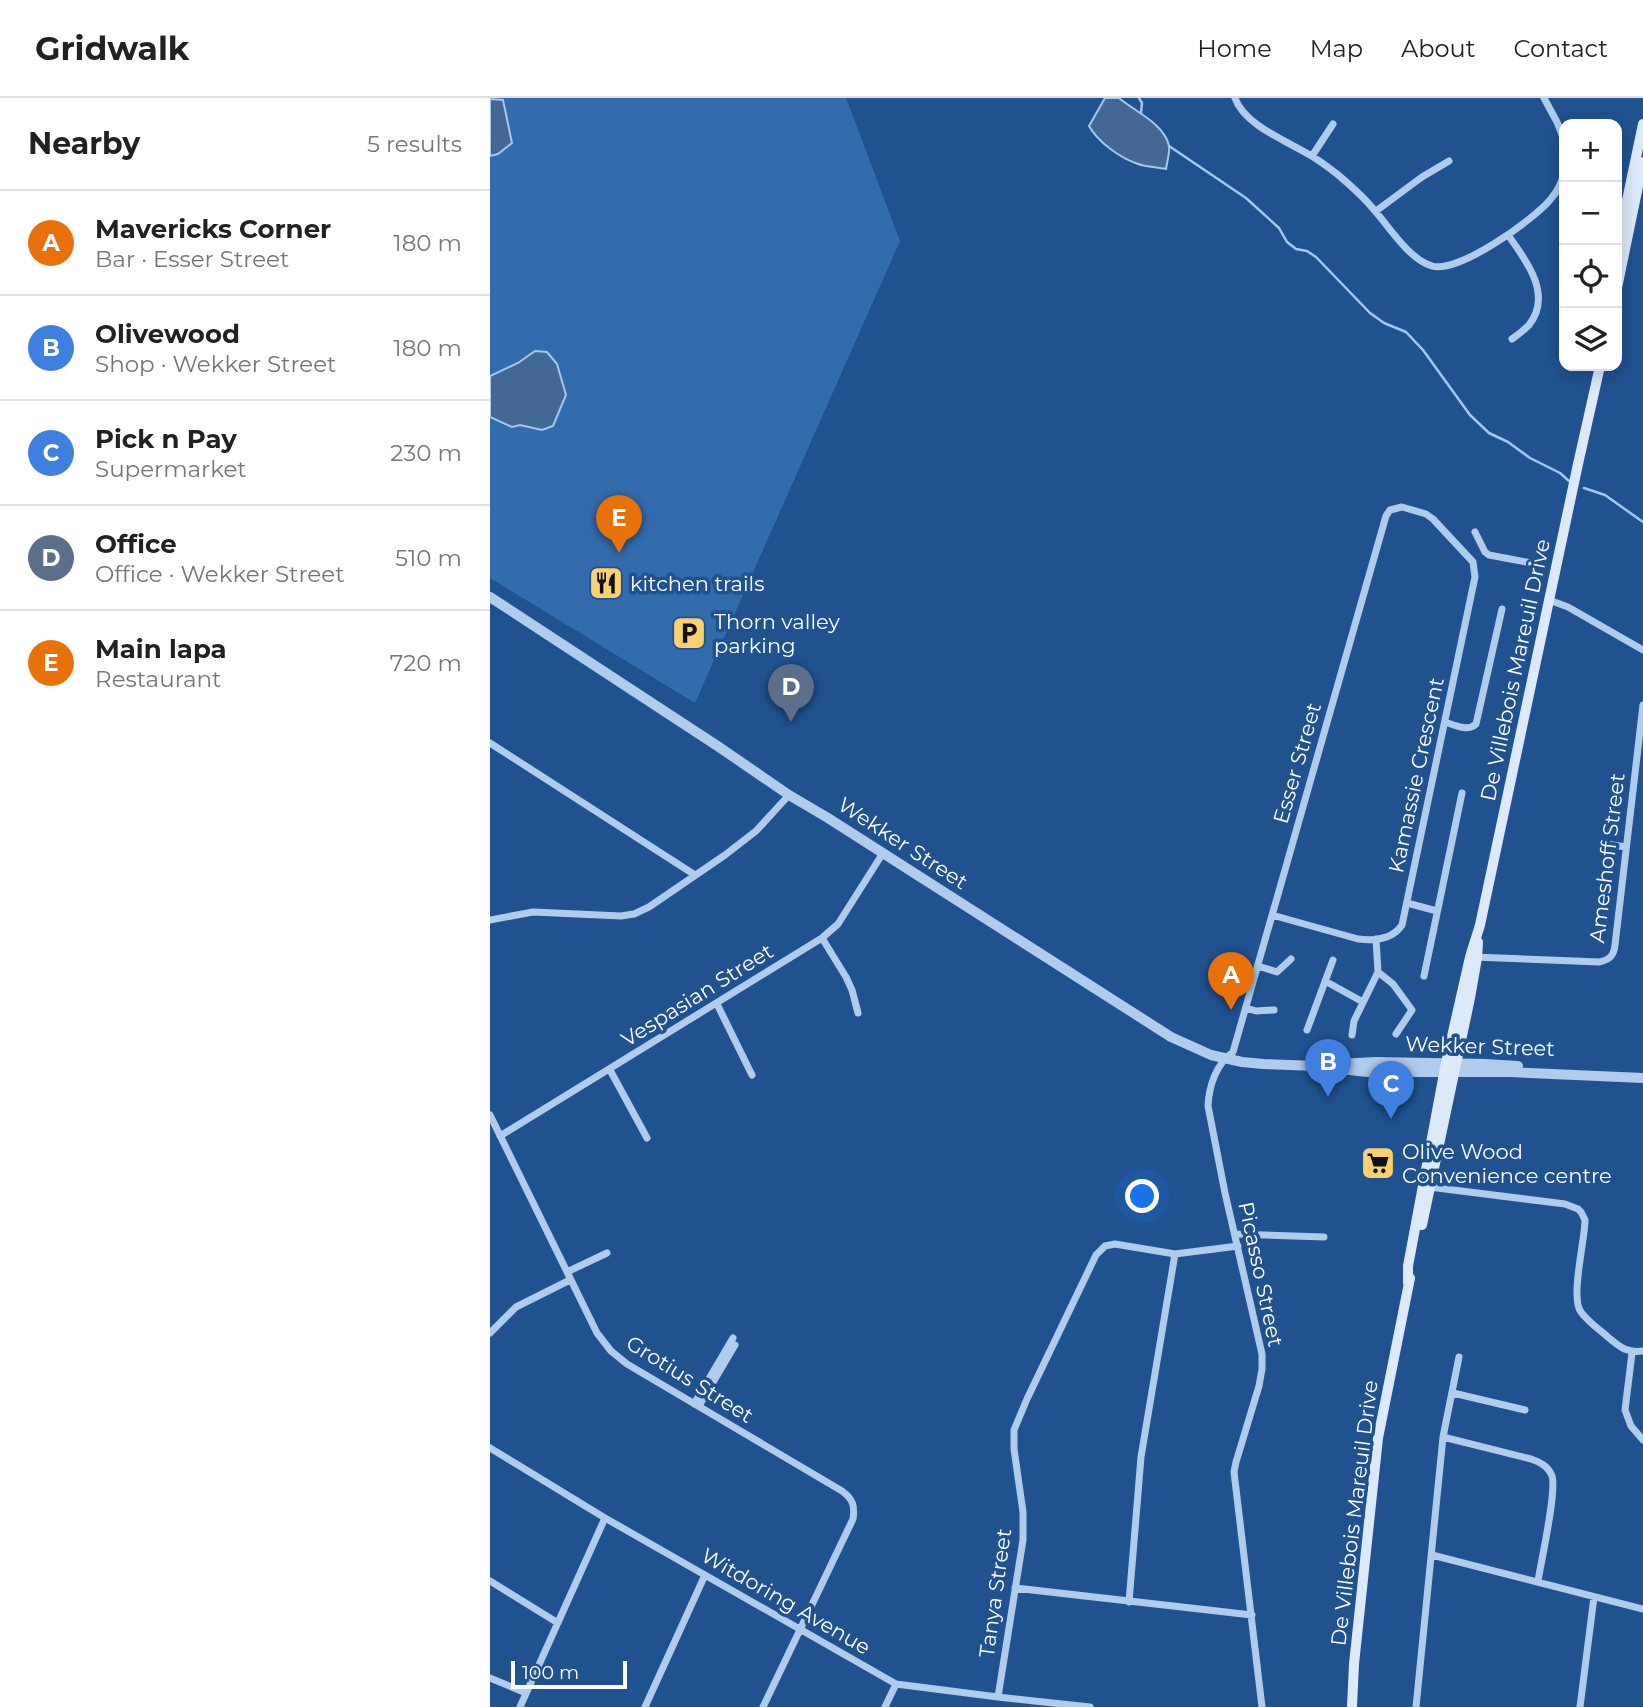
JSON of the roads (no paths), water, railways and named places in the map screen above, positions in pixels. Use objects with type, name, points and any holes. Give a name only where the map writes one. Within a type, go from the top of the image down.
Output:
[{"type":"main road","points":[[1618,245],[1643,124]]},
{"type":"main road","points":[[1632,180],[1643,144]]},
{"type":"main road","points":[[1622,264],[1643,162]]},
{"type":"main road","name":"De Villebois Mareuil Drive","points":[[1352,1707],[1354,1664],[1378,1438],[1450,1068],[1597,371]]},
{"type":"street","points":[[1236,98],[1241,109],[1254,122],[1312,156],[1338,175],[1376,211],[1418,259],[1438,268],[1461,262],[1508,235],[1548,203],[1562,182]]},
{"type":"street","points":[[1546,99],[1559,127]]},
{"type":"street","points":[[1312,156],[1333,124]]},
{"type":"street","points":[[1376,211],[1449,161]]},
{"type":"street","points":[[1508,235],[1529,267],[1539,296],[1533,319],[1512,340]]},
{"type":"street","name":"Esser Street","points":[[1225,1058],[1233,1052],[1386,516],[1390,510],[1399,507],[1426,514],[1473,562]]},
{"type":"street","points":[[1475,532],[1485,552],[1494,557],[1531,563]]},
{"type":"street","points":[[1473,562],[1485,552]]},
{"type":"street","name":"Kamassie Crescent","points":[[1376,939],[1392,936],[1404,920],[1475,577],[1473,562]]},
{"type":"street","name":"Wekker Street","points":[[490,597],[789,795],[1171,1037],[1198,1049],[1225,1058],[1263,1064],[1316,1066],[1359,1062],[1643,1078]]},
{"type":"street","points":[[1549,600],[1568,607],[1643,650]]},
{"type":"street","points":[[1444,722],[1467,728],[1476,724],[1502,609]]},
{"type":"street","name":"Ameshoff Street","points":[[1474,958],[1600,962],[1606,961],[1614,951],[1643,705]]},
{"type":"street","points":[[490,743],[695,875]]},
{"type":"street","points":[[1424,976],[1462,793]]},
{"type":"street","points":[[490,920],[533,912],[621,916],[634,914],[662,899],[725,855],[756,831],[789,795]]},
{"type":"street","points":[[1606,844],[1626,847]]},
{"type":"street","name":"Vespasian Street","points":[[500,1136],[822,938],[838,924],[883,853]]},
{"type":"street","points":[[1407,903],[1437,911]]},
{"type":"street","points":[[1272,915],[1358,939],[1376,939],[1378,972],[1354,1021],[1352,1035]]},
{"type":"street","points":[[822,938],[846,977],[858,1013]]},
{"type":"street","points":[[1258,966],[1277,972],[1291,958]]},
{"type":"street","points":[[1307,1030],[1333,960]]},
{"type":"street","points":[[1378,972],[1393,984],[1412,1010],[1395,1034]]},
{"type":"street","points":[[1325,981],[1363,1002]]},
{"type":"street","points":[[717,1004],[752,1075]]},
{"type":"street","points":[[1245,1008],[1256,1011],[1274,1010]]},
{"type":"street","name":"Picasso Street","points":[[1225,1058],[1212,1085],[1208,1106],[1262,1362],[1259,1386],[1234,1472],[1262,1707]]},
{"type":"street","name":"Wekker Street","points":[[1450,1068],[1643,1072]]},
{"type":"street","points":[[610,1070],[647,1138]]},
{"type":"street","name":"Grotius Street","points":[[490,1115],[597,1334],[611,1351],[627,1364],[850,1497],[854,1505],[853,1520],[801,1628]]},
{"type":"street","points":[[1427,1186],[1550,1201],[1572,1205],[1578,1209],[1585,1220],[1576,1293],[1579,1310],[1615,1343],[1633,1353],[1643,1351]]},
{"type":"street","points":[[1236,1234],[1324,1237]]},
{"type":"street","name":"Tanya Street","points":[[998,1697],[1023,1541],[1023,1512],[1014,1430],[1100,1249],[1115,1244],[1175,1254]]},
{"type":"street","points":[[1129,1602],[1141,1457],[1175,1254],[1238,1246]]},
{"type":"street","points":[[490,1333],[516,1307],[607,1253]]},
{"type":"street","points":[[697,1405],[734,1341]]},
{"type":"street","points":[[1633,1353],[1625,1410],[1630,1426],[1643,1440]]},
{"type":"street","points":[[1416,1707],[1443,1437],[1459,1357]]},
{"type":"street","points":[[1453,1393],[1525,1410]]},
{"type":"street","points":[[1443,1437],[1531,1459],[1542,1463],[1550,1472],[1553,1482],[1552,1498],[1538,1581]]},
{"type":"street","name":"Witdoring Avenue","points":[[490,1448],[605,1518],[896,1684],[1090,1707]]},
{"type":"street","points":[[520,1707],[605,1518]]},
{"type":"street","points":[[1432,1555],[1643,1609]]},
{"type":"street","points":[[645,1707],[705,1575]]},
{"type":"street","points":[[490,1581],[558,1623]]},
{"type":"street","points":[[1015,1588],[1252,1615]]},
{"type":"street","points":[[1580,1707],[1594,1597]]},
{"type":"street","points":[[763,1707],[801,1628]]},
{"type":"street","points":[[490,1678],[526,1693]]},
{"type":"street","points":[[885,1707],[896,1684]]},
{"type":"waterway","points":[[1139,98],[1142,103],[1141,113]]},
{"type":"waterway","points":[[1169,146],[1246,198],[1279,228],[1287,242],[1316,257],[1370,313],[1384,323],[1406,332],[1423,350],[1470,415],[1489,433],[1560,473],[1569,481]]},
{"type":"waterway","points":[[1584,488],[1605,495],[1643,522]]},
{"type":"place","name":"Main lapa","points":[[619,553]]},
{"type":"place","name":"kitchen trails","points":[[606,583]]},
{"type":"place","name":"Thorn valley parking","points":[[689,633]]},
{"type":"place","name":"Office","points":[[791,722]]},
{"type":"place","name":"Mavericks Corner","points":[[1231,1010]]},
{"type":"place","name":"Olivewood","points":[[1328,1097]]},
{"type":"place","name":"Pick n Pay","points":[[1391,1119]]},
{"type":"place","name":"Olive Wood Convenience centre","points":[[1378,1163]]}]
